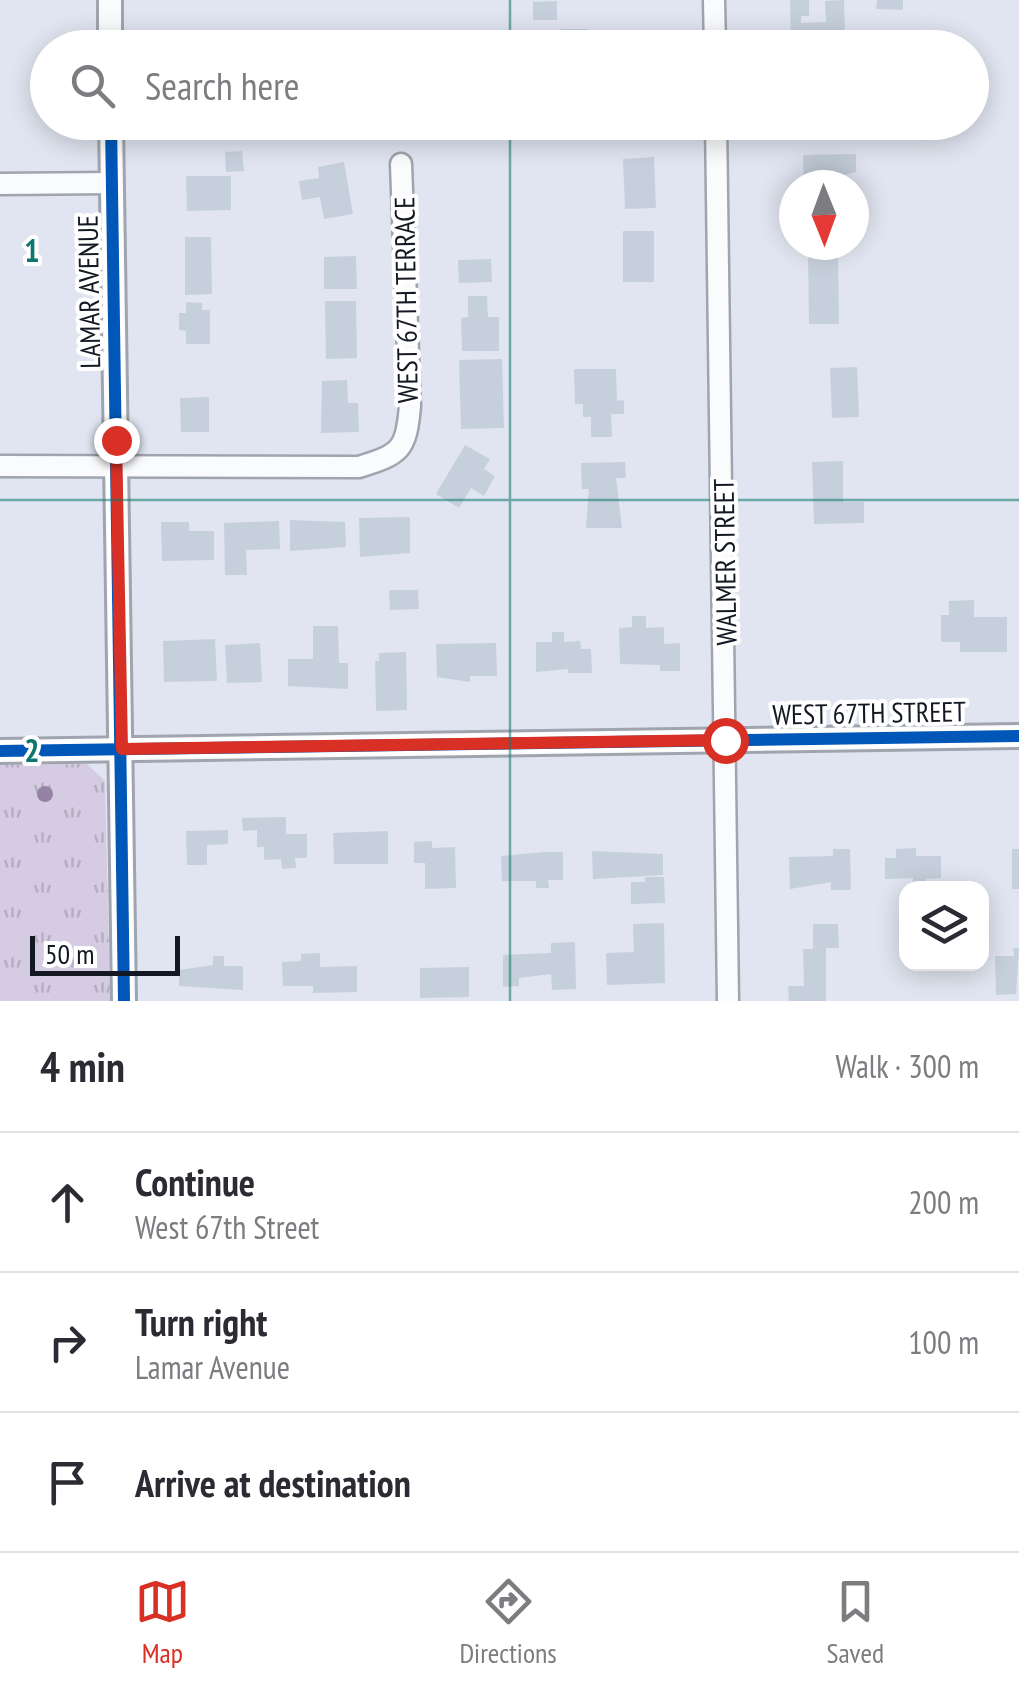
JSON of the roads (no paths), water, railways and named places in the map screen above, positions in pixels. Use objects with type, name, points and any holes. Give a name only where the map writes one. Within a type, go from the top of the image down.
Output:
[{"type":"street","points":[[110,0],[110,30]]},
{"type":"street","points":[[714,0],[715,30]]},
{"type":"street","name":"LAMAR AVENUE","points":[[112,140],[124,1001]]},
{"type":"street","name":"WALMER STREET","points":[[716,140],[728,1001]]},
{"type":"street","name":"WEST 67TH TERRACE","points":[[0,466],[359,466],[393,457],[407,438],[410,406],[401,164]]},
{"type":"street","points":[[0,184],[112,183]]},
{"type":"street","name":"WEST 67TH STREET","points":[[0,751],[1019,736]]}]
